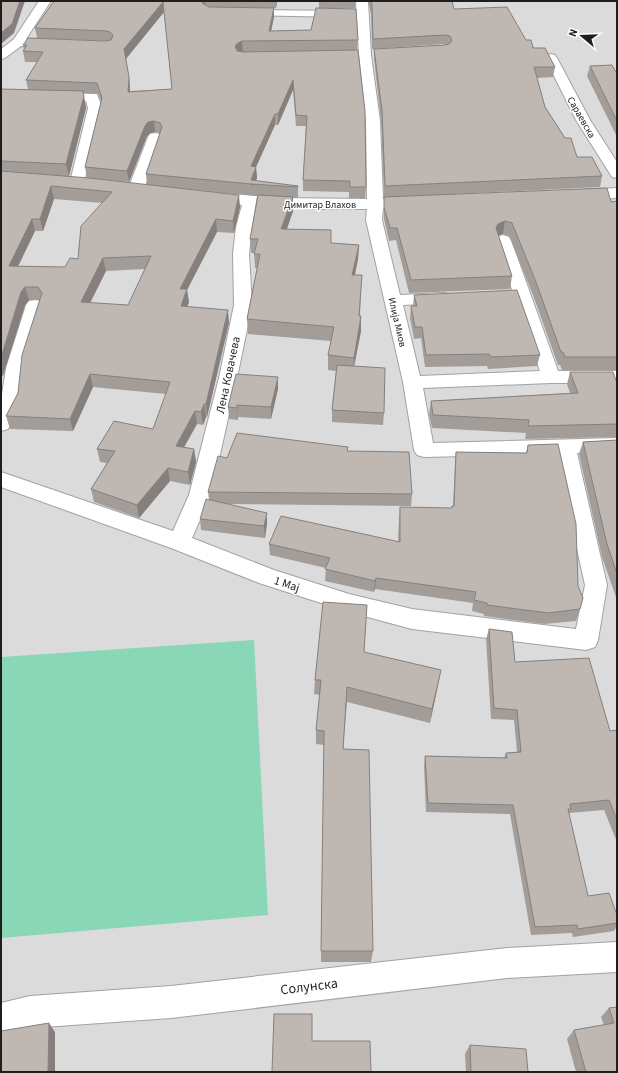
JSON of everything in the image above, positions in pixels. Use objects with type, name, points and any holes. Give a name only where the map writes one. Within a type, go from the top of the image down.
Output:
[{"type":"street","points":[[1,56],[18,42],[45,1]]},
{"type":"street","points":[[233,13],[363,8]]},
{"type":"street","name":"Илија Миов","points":[[363,8],[365,55],[373,121],[374,220],[412,382],[424,450],[617,445]]},
{"type":"street","points":[[18,42],[70,44]]},
{"type":"street","name":"Сараевска","points":[[551,58],[583,120],[617,174]]},
{"type":"street","points":[[1,96],[92,96],[95,108],[84,183],[62,181]]},
{"type":"street","points":[[151,190],[129,188],[154,138]]},
{"type":"street","points":[[563,196],[617,193]]},
{"type":"street","name":"Димитар Влахов","points":[[197,196],[251,202],[309,204],[375,204],[407,202]]},
{"type":"street","name":"Лена Ковачева","points":[[179,542],[200,495],[228,378],[243,305],[241,254],[244,227],[251,202]]},
{"type":"street","points":[[503,240],[515,295],[551,377]]},
{"type":"street","points":[[393,300],[462,297]]},
{"type":"street","points":[[1,424],[10,406],[15,368],[35,305]]},
{"type":"street","points":[[412,382],[617,376]]},
{"type":"street","name":"1 Мај","points":[[1,480],[179,542],[267,577],[349,603],[412,619],[586,640],[596,585],[565,447]]},
{"type":"street","name":"Солунска","points":[[1,1019],[30,1012],[171,1002],[507,963],[617,957]]},
{"type":"shaded area","points":[[1,1],[617,1],[617,1072],[1,1072]]},
{"type":"green space","points":[[254,640],[268,915],[1,938],[1,657]]},
{"type":"building","points":[[1,1],[20,1],[12,24],[1,33]]},
{"type":"building","points":[[54,1],[204,1],[202,3],[209,7],[274,8],[269,31],[311,30],[316,8],[356,9],[358,40],[242,41],[235,46],[237,51],[243,52],[358,50],[365,111],[366,187],[350,187],[350,181],[303,180],[307,116],[296,115],[293,80],[278,114],[275,114],[251,166],[256,167],[251,180],[298,187],[146,174],[162,127],[160,123],[154,121],[148,122],[145,126],[127,171],[85,167],[102,98],[97,83],[26,80],[43,52],[23,51],[27,45],[23,45],[28,38],[105,41],[111,40],[113,35],[106,31],[35,28]],"holes":[[[163,2],[172,89],[128,92],[129,77],[124,49]]]},
{"type":"building","points":[[371,1],[452,1],[454,9],[507,7],[526,40],[531,40],[533,48],[545,48],[555,67],[534,67],[545,107],[565,138],[571,138],[577,157],[592,157],[602,176],[385,186],[382,110],[374,49],[445,45],[452,41],[450,36],[445,35],[373,39]]},
{"type":"building","points":[[612,65],[617,74],[617,121],[590,66]]},
{"type":"building","points":[[1,89],[83,91],[84,96],[66,164],[1,161]]},
{"type":"building","points":[[1,171],[89,178],[239,195],[233,221],[216,219],[180,289],[187,289],[181,306],[228,310],[206,404],[204,404],[201,412],[195,411],[176,446],[194,449],[188,472],[168,468],[137,505],[91,489],[115,451],[97,449],[114,421],[153,429],[170,382],[90,374],[70,419],[6,416],[18,393],[22,355],[42,293],[38,287],[25,287],[21,292],[1,358]],"holes":[[[51,186],[112,192],[81,226],[78,259],[70,258],[65,267],[9,266],[32,219],[40,219]],[[151,256],[128,305],[81,302],[103,258]]]},
{"type":"building","points":[[607,188],[611,202],[617,201],[617,357],[565,357],[563,352],[561,352],[536,282],[512,223],[505,221],[498,224],[496,228],[512,276],[411,280],[397,228],[390,228],[384,207],[384,197]]},
{"type":"building","points":[[258,195],[293,197],[281,229],[331,230],[331,243],[359,245],[352,275],[362,275],[359,316],[361,316],[354,358],[328,355],[334,327],[247,319],[260,254],[254,254],[258,239],[250,239]]},
{"type":"building","points":[[517,290],[540,355],[491,357],[489,354],[426,355],[422,327],[415,327],[411,306],[417,306],[414,295]]},
{"type":"building","points":[[337,365],[385,368],[384,413],[332,410]]},
{"type":"building","points":[[570,372],[613,372],[617,383],[617,424],[528,426],[529,420],[433,415],[431,401],[578,393]]},
{"type":"building","points":[[236,374],[278,377],[271,407],[237,405],[237,408],[228,407]]},
{"type":"building","points":[[237,433],[348,447],[347,451],[409,452],[412,494],[208,492],[218,456],[227,458]]},
{"type":"building","points":[[617,440],[617,574],[607,544],[583,442]]},
{"type":"building","points":[[558,444],[576,524],[578,586],[583,598],[580,609],[548,613],[487,605],[487,603],[474,600],[476,592],[376,578],[375,581],[325,569],[330,558],[269,544],[281,516],[400,542],[400,507],[452,508],[452,506],[454,506],[456,452],[527,453],[528,445]]},
{"type":"building","points":[[206,499],[267,513],[264,526],[200,519]]},
{"type":"building","points":[[323,602],[367,605],[364,652],[441,670],[432,709],[347,687],[343,749],[369,750],[373,951],[321,951],[324,731],[316,730],[321,680],[315,680]]},
{"type":"building","points":[[489,629],[512,632],[515,662],[589,658],[610,731],[617,730],[617,820],[609,800],[570,804],[571,809],[568,809],[588,896],[609,893],[617,915],[617,923],[578,929],[577,925],[535,927],[513,805],[428,803],[425,756],[507,758],[506,753],[521,752],[517,710],[494,708]]},
{"type":"building","points":[[617,1007],[617,1072],[586,1072],[574,1030],[614,1023],[609,1008]]},
{"type":"building","points":[[274,1014],[312,1014],[312,1041],[370,1041],[371,1072],[272,1072]]},
{"type":"building","points":[[49,1023],[48,1072],[1,1072],[1,1031]]},
{"type":"building","points":[[470,1045],[526,1049],[528,1072],[471,1072]]}]
